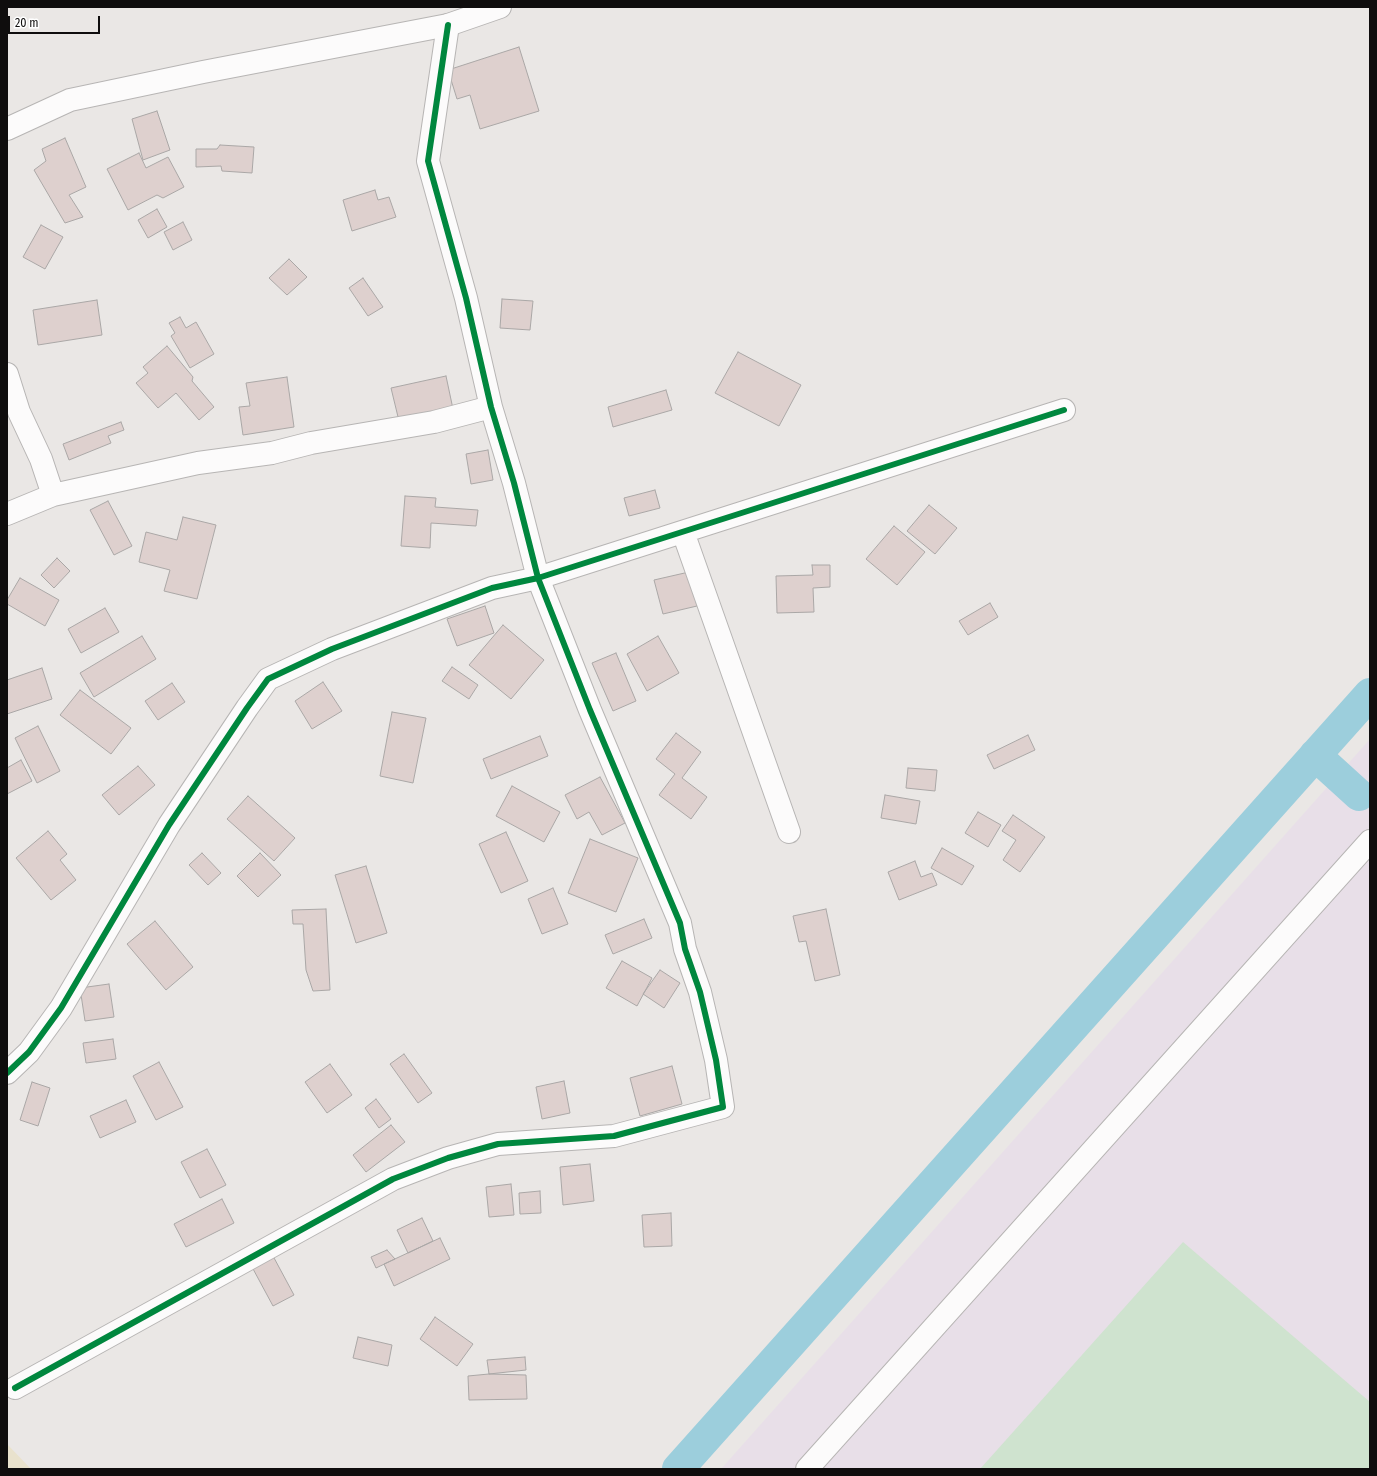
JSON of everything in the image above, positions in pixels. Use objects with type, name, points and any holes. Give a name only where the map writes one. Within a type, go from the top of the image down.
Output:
[{"type":"street","points":[[7,129],[70,100],[203,72],[448,25],[500,7]]},
{"type":"street","points":[[15,1388],[393,1179],[448,1158],[498,1144],[614,1136],[723,1107],[716,1060],[700,992],[685,948],[680,923],[590,710],[538,578],[514,483],[491,407],[466,298],[428,160],[448,25]]},
{"type":"street","points":[[7,374],[19,412],[41,459],[53,495]]},
{"type":"street","points":[[7,514],[53,495],[198,463],[272,453],[311,443],[434,422],[491,407]]},
{"type":"street","points":[[7,1073],[28,1052],[61,1008],[169,825],[268,679],[332,649],[382,628],[492,588],[538,578],[1064,410]]},
{"type":"street","points":[[683,532],[790,832]]},
{"type":"street","points":[[807,1469],[1370,841]]},
{"type":"shaded area","points":[[1370,739],[1370,1469],[721,1469]]},
{"type":"green space","points":[[1183,1242],[1370,1402],[1370,1469],[980,1469]]},
{"type":"sand","points":[[7,1444],[31,1469],[7,1469]]},
{"type":"building","points":[[519,47],[539,111],[480,129],[470,95],[457,99],[448,70]]},
{"type":"building","points":[[157,111],[170,150],[143,160],[132,119]]},
{"type":"building","points":[[65,138],[86,187],[69,195],[83,217],[65,223],[34,170],[46,161],[42,149]]},
{"type":"building","points":[[220,145],[254,147],[252,173],[222,171],[221,166],[196,167],[196,149],[217,149]]},
{"type":"building","points":[[139,153],[146,168],[168,157],[184,187],[163,198],[157,195],[128,210],[107,169]]},
{"type":"building","points":[[375,190],[378,200],[389,197],[396,217],[352,231],[343,200]]},
{"type":"building","points":[[157,209],[167,227],[148,238],[138,220]]},
{"type":"building","points":[[183,222],[192,240],[173,250],[164,232]]},
{"type":"building","points":[[41,225],[63,237],[45,269],[23,257]]},
{"type":"building","points":[[289,259],[307,277],[287,295],[269,278]]},
{"type":"building","points":[[363,278],[383,307],[368,316],[349,288]]},
{"type":"building","points":[[502,299],[533,301],[530,330],[500,328]]},
{"type":"building","points":[[97,300],[102,335],[38,345],[33,310]]},
{"type":"building","points":[[180,317],[186,328],[196,322],[214,354],[190,368],[171,336],[175,333],[169,323]]},
{"type":"building","points":[[167,346],[193,377],[192,381],[214,407],[199,420],[176,393],[158,408],[136,383],[148,373],[143,367]]},
{"type":"building","points":[[738,352],[801,385],[779,426],[715,393]]},
{"type":"building","points":[[446,376],[453,409],[399,421],[391,388]]},
{"type":"building","points":[[287,377],[294,427],[243,435],[239,407],[250,406],[246,383]]},
{"type":"building","points":[[666,390],[672,410],[613,427],[608,407]]},
{"type":"building","points":[[121,422],[124,430],[108,436],[111,443],[69,460],[63,444]]},
{"type":"building","points":[[488,450],[493,480],[471,484],[466,454]]},
{"type":"building","points":[[655,490],[660,508],[629,516],[624,498]]},
{"type":"building","points":[[405,496],[436,498],[435,507],[478,510],[476,526],[431,523],[430,548],[401,546]]},
{"type":"building","points":[[108,501],[132,546],[114,555],[90,510]]},
{"type":"building","points":[[929,505],[957,528],[935,554],[907,531]]},
{"type":"building","points":[[183,517],[216,525],[197,599],[164,591],[170,570],[139,562],[146,532],[177,540]]},
{"type":"building","points":[[894,526],[925,552],[897,585],[866,559]]},
{"type":"building","points":[[57,558],[70,571],[54,588],[41,575]]},
{"type":"building","points":[[812,565],[830,565],[830,587],[813,588],[814,612],[777,613],[776,576],[813,575]]},
{"type":"building","points":[[689,572],[697,606],[663,614],[654,580]]},
{"type":"building","points":[[20,578],[59,600],[45,626],[7,604],[7,600]]},
{"type":"building","points":[[990,603],[998,617],[968,635],[959,621]]},
{"type":"building","points":[[485,606],[494,633],[457,646],[447,619]]},
{"type":"building","points":[[105,608],[119,632],[81,653],[68,629]]},
{"type":"building","points":[[503,625],[544,660],[511,699],[469,665]]},
{"type":"building","points":[[142,636],[156,659],[94,697],[80,673]]},
{"type":"building","points":[[658,636],[679,673],[647,691],[627,654]]},
{"type":"building","points":[[616,653],[636,701],[613,711],[592,663]]},
{"type":"building","points":[[452,667],[478,685],[469,699],[442,681]]},
{"type":"building","points":[[42,668],[52,699],[7,714],[7,680]]},
{"type":"building","points":[[323,682],[342,711],[312,729],[295,701]]},
{"type":"building","points":[[172,683],[185,702],[158,720],[145,701]]},
{"type":"building","points":[[80,690],[131,728],[111,754],[60,715]]},
{"type":"building","points":[[392,712],[426,718],[413,783],[380,776]]},
{"type":"building","points":[[38,726],[60,771],[37,783],[15,738]]},
{"type":"building","points":[[676,733],[701,752],[682,778],[707,797],[691,819],[659,795],[675,774],[656,759]]},
{"type":"building","points":[[1028,735],[1035,750],[994,769],[987,755]]},
{"type":"building","points":[[540,736],[548,756],[491,779],[483,759]]},
{"type":"building","points":[[21,760],[32,781],[7,794],[7,768]]},
{"type":"building","points":[[138,766],[155,785],[119,815],[102,795]]},
{"type":"building","points":[[908,768],[937,770],[935,791],[906,788]]},
{"type":"building","points":[[600,777],[625,823],[602,835],[589,812],[577,819],[565,795]]},
{"type":"building","points":[[512,786],[560,812],[544,842],[496,816]]},
{"type":"building","points":[[885,795],[920,801],[916,824],[881,818]]},
{"type":"building","points":[[248,796],[295,838],[274,861],[227,819]]},
{"type":"building","points":[[978,812],[1001,825],[988,847],[965,833]]},
{"type":"building","points":[[1013,815],[1045,837],[1020,872],[1003,860],[1016,840],[1002,831]]},
{"type":"building","points":[[48,831],[67,854],[60,860],[76,880],[51,900],[16,858]]},
{"type":"building","points":[[506,832],[528,881],[501,893],[479,844]]},
{"type":"building","points":[[590,839],[638,858],[616,912],[568,893]]},
{"type":"building","points":[[942,848],[974,866],[962,885],[931,868]]},
{"type":"building","points":[[202,853],[221,873],[208,885],[189,865]]},
{"type":"building","points":[[260,853],[281,875],[258,897],[237,876]]},
{"type":"building","points":[[915,861],[921,877],[932,873],[937,885],[899,900],[888,872]]},
{"type":"building","points":[[366,866],[387,933],[356,943],[335,875]]},
{"type":"building","points":[[553,888],[568,924],[542,934],[528,899]]},
{"type":"building","points":[[326,909],[330,990],[313,991],[306,970],[303,924],[293,924],[292,910]]},
{"type":"building","points":[[826,909],[840,975],[815,981],[806,941],[799,942],[793,916]]},
{"type":"building","points":[[644,919],[652,938],[613,954],[605,935]]},
{"type":"building","points":[[155,921],[193,967],[166,990],[127,944]]},
{"type":"building","points":[[622,961],[652,978],[637,1006],[606,988]]},
{"type":"building","points":[[660,970],[680,983],[664,1008],[643,994]]},
{"type":"building","points":[[109,984],[114,1017],[85,1021],[80,988]]},
{"type":"building","points":[[113,1039],[116,1059],[86,1063],[83,1043]]},
{"type":"building","points":[[404,1054],[432,1093],[418,1103],[390,1064]]},
{"type":"building","points":[[159,1062],[183,1107],[156,1120],[133,1076]]},
{"type":"building","points":[[330,1064],[352,1095],[327,1113],[305,1082]]},
{"type":"building","points":[[672,1066],[682,1104],[640,1116],[630,1078]]},
{"type":"building","points":[[564,1081],[570,1113],[542,1119],[536,1087]]},
{"type":"building","points":[[32,1082],[50,1088],[38,1126],[20,1120]]},
{"type":"building","points":[[376,1099],[391,1119],[379,1128],[365,1108]]},
{"type":"building","points":[[126,1100],[136,1122],[100,1138],[90,1116]]},
{"type":"building","points":[[391,1125],[405,1142],[366,1172],[353,1155]]},
{"type":"building","points":[[207,1149],[226,1185],[200,1198],[181,1162]]},
{"type":"building","points":[[590,1164],[594,1201],[563,1205],[560,1167]]},
{"type":"building","points":[[511,1184],[514,1215],[489,1217],[486,1187]]},
{"type":"building","points":[[540,1191],[541,1213],[520,1214],[519,1193]]},
{"type":"building","points":[[222,1199],[234,1223],[186,1247],[174,1224]]},
{"type":"building","points":[[671,1213],[672,1246],[644,1247],[642,1215]]},
{"type":"building","points":[[422,1218],[433,1241],[408,1253],[397,1230]]},
{"type":"building","points":[[440,1238],[450,1259],[394,1286],[384,1264]]},
{"type":"building","points":[[387,1250],[395,1259],[376,1268],[371,1257]]},
{"type":"building","points":[[273,1256],[294,1295],[273,1306],[252,1267]]},
{"type":"building","points":[[435,1317],[473,1344],[457,1366],[420,1339]]},
{"type":"building","points":[[358,1337],[392,1345],[388,1366],[353,1358]]},
{"type":"building","points":[[525,1357],[526,1370],[489,1374],[487,1360]]},
{"type":"building","points":[[489,1374],[526,1375],[527,1399],[469,1400],[468,1376]]},
{"type":"waterway","points":[[678,1469],[1370,694]]},
{"type":"waterway","points":[[1315,755],[1359,795]]},
{"type":"cycle path","points":[[15,1388],[393,1179],[448,1158],[498,1144],[614,1136],[723,1107],[716,1060],[700,992],[685,949],[680,923],[590,710],[538,578],[514,483],[491,407],[466,298],[428,161],[448,25]]},
{"type":"cycle path","points":[[7,1073],[29,1052],[61,1008],[169,825],[268,679],[332,649],[492,588],[538,578],[1064,410]]}]
